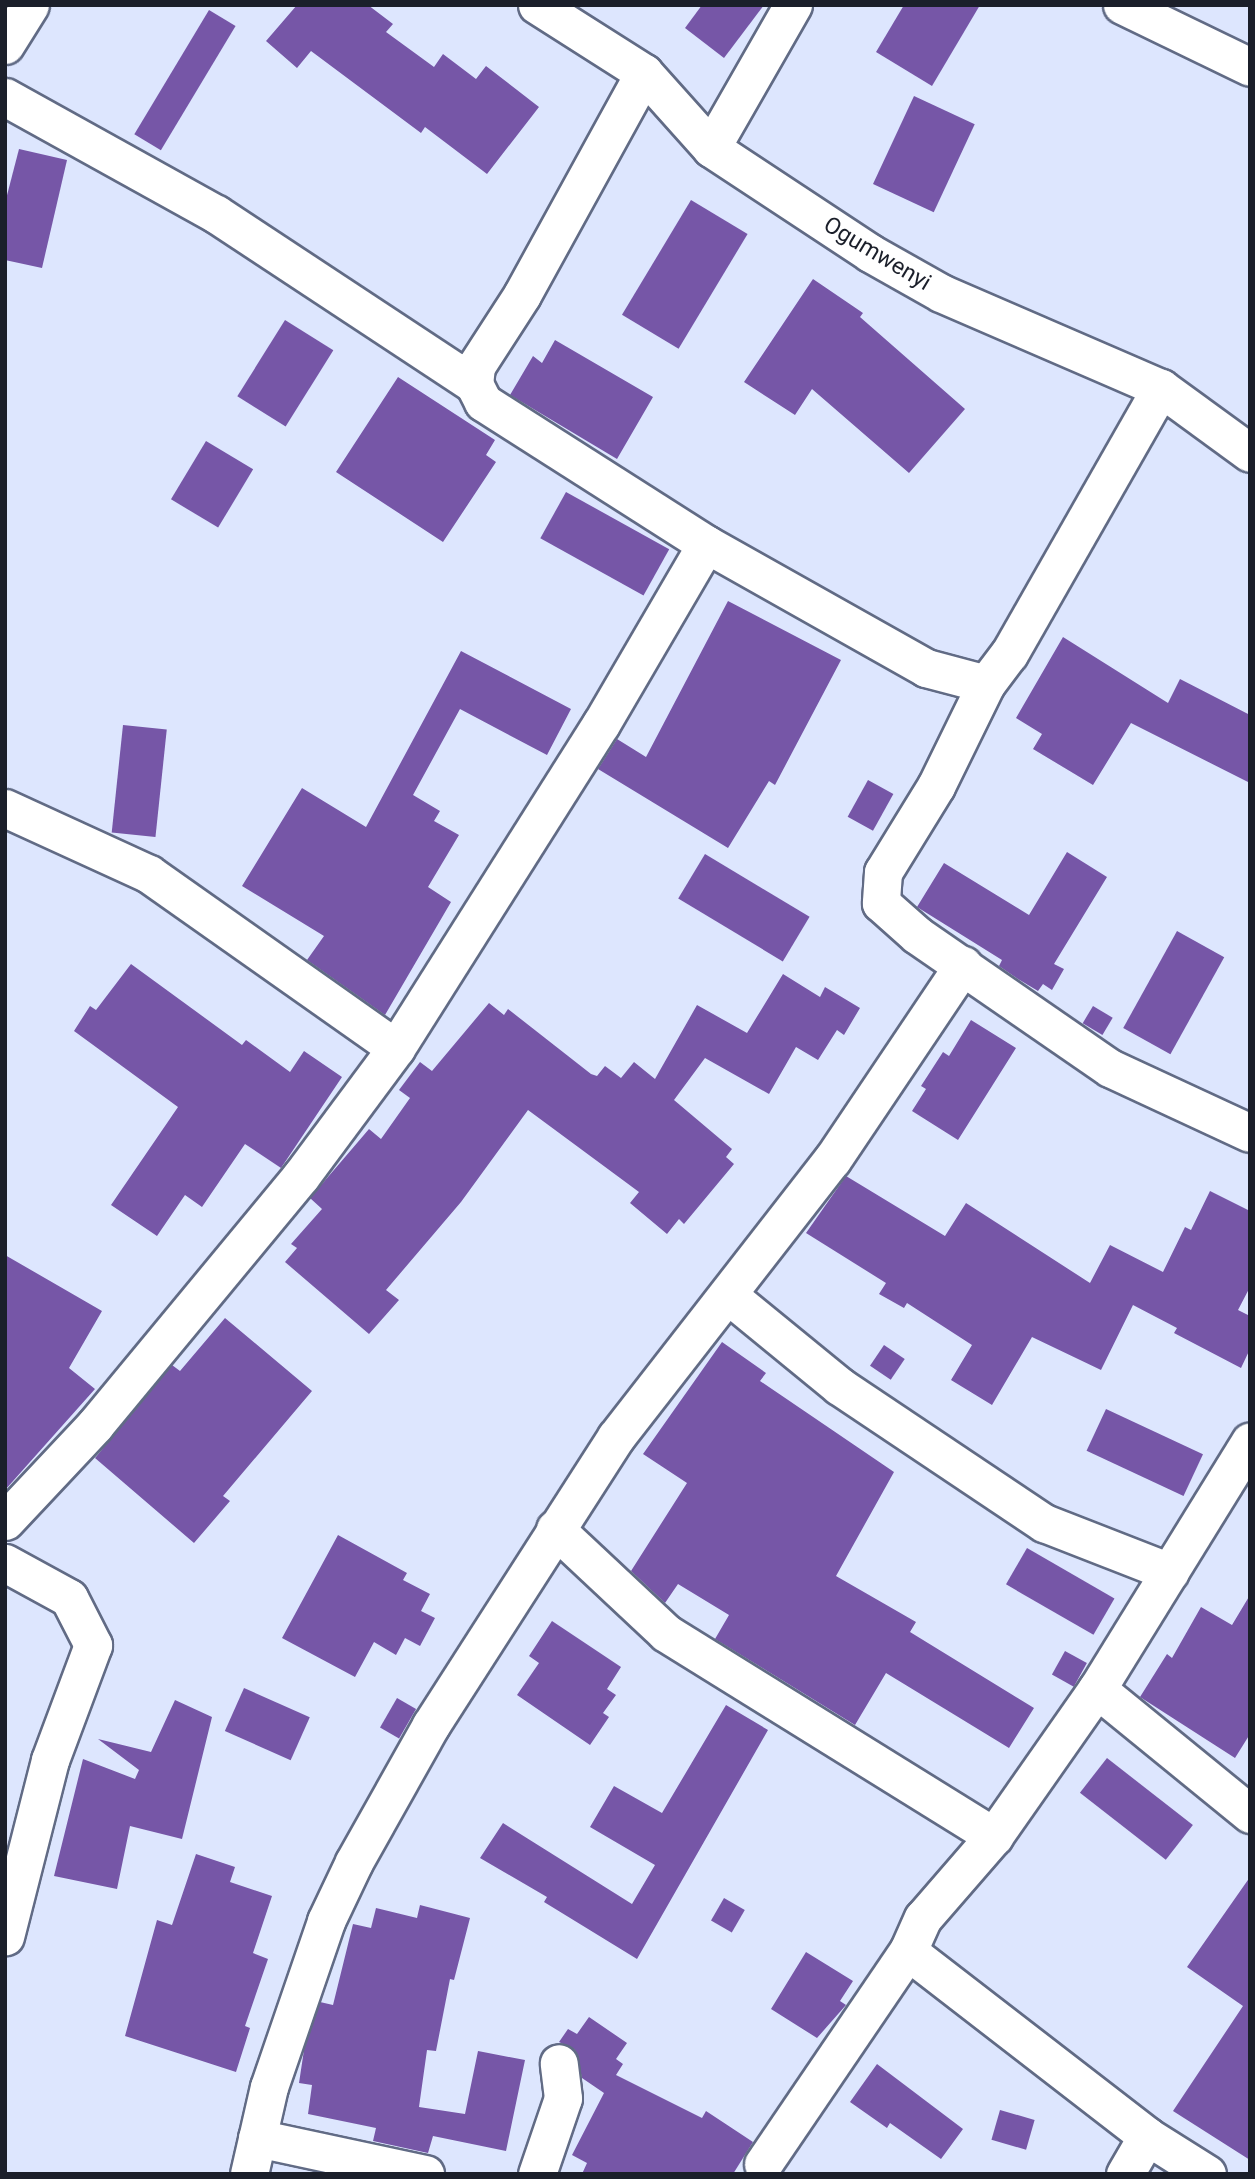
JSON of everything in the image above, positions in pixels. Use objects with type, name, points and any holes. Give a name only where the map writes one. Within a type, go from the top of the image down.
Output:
[{"type":"street","points":[[5,45],[30,5]]},
{"type":"street","name":"Ogumwenyi","points":[[537,5],[644,73],[711,148],[870,253],[941,293],[1161,388],[1250,453]]},
{"type":"street","points":[[711,148],[793,5]]},
{"type":"street","points":[[1125,6],[1250,67]]},
{"type":"street","points":[[474,384],[476,366],[522,295],[644,73]]},
{"type":"street","points":[[5,97],[216,214],[474,384],[483,402],[706,544],[926,668],[986,684]]},
{"type":"street","points":[[1161,388],[1009,654],[986,684],[936,786],[883,872],[881,903],[917,935],[1110,1068],[1250,1133]]},
{"type":"street","points":[[5,1521],[96,1425],[284,1197],[396,1048],[601,724],[706,544]]},
{"type":"street","points":[[5,808],[149,874],[396,1048]]},
{"type":"street","points":[[249,2174],[269,2087],[317,1947],[354,1862],[431,1725],[616,1437],[832,1160],[963,965]]},
{"type":"street","points":[[728,1294],[839,1386],[1044,1523],[1170,1572]]},
{"type":"street","points":[[763,2164],[908,1951],[923,1918],[994,1836],[1097,1689],[1250,1441]]},
{"type":"street","points":[[555,1529],[666,1633],[994,1836]]},
{"type":"street","points":[[5,1563],[69,1598],[93,1646],[50,1760],[5,1936]]},
{"type":"street","points":[[1097,1689],[1250,1814]]},
{"type":"street","points":[[908,1951],[1147,2136],[1207,2174]]},
{"type":"street","points":[[537,2174],[563,2098],[559,2063]]},
{"type":"street","points":[[1125,2174],[1147,2136]]},
{"type":"street","points":[[257,2138],[425,2174]]},
{"type":"building","points":[[297,5],[368,5],[393,24],[386,32],[434,67],[443,54],[476,79],[486,66],[539,107],[487,174],[425,127],[421,133],[311,51],[297,68],[266,41]]},
{"type":"building","points":[[702,5],[764,5],[724,58],[685,28]]},
{"type":"building","points":[[904,5],[980,5],[932,86],[876,52]]},
{"type":"building","points":[[209,10],[236,26],[161,150],[134,134]]},
{"type":"building","points":[[914,96],[975,124],[934,212],[873,184]]},
{"type":"building","points":[[19,149],[67,160],[42,268],[5,260],[5,203]]},
{"type":"building","points":[[691,200],[748,234],[679,349],[622,315]]},
{"type":"building","points":[[813,279],[863,313],[860,317],[965,409],[909,473],[812,389],[795,415],[744,382]]},
{"type":"building","points":[[285,320],[333,350],[286,427],[237,396]]},
{"type":"building","points":[[555,340],[653,397],[617,459],[510,395],[533,356],[542,363]]},
{"type":"building","points":[[398,377],[495,440],[486,455],[496,462],[443,542],[336,472]]},
{"type":"building","points":[[206,441],[253,469],[218,528],[171,499]]},
{"type":"building","points":[[566,492],[669,549],[644,596],[540,538]]},
{"type":"building","points":[[728,601],[841,660],[775,785],[769,781],[728,848],[598,769],[617,739],[646,757]]},
{"type":"building","points":[[1063,637],[1168,703],[1180,679],[1250,715],[1250,783],[1131,723],[1093,785],[1033,749],[1042,734],[1016,718]]},
{"type":"building","points":[[461,651],[571,709],[547,755],[460,709],[413,795],[440,811],[434,821],[459,835],[428,887],[451,902],[385,1015],[307,960],[324,936],[242,886],[302,788],[366,827]]},
{"type":"building","points":[[123,725],[167,730],[155,837],[112,832]]},
{"type":"building","points":[[868,780],[893,794],[873,831],[848,817]]},
{"type":"building","points":[[1067,852],[1107,877],[1054,964],[1064,969],[1052,990],[1043,984],[1038,991],[1018,979],[999,966],[1002,960],[917,907],[944,863],[1029,915]]},
{"type":"building","points":[[705,854],[810,917],[783,961],[678,899]]},
{"type":"building","points":[[1177,931],[1224,957],[1170,1054],[1123,1028]]},
{"type":"building","points":[[131,964],[242,1045],[246,1040],[290,1072],[304,1051],[342,1077],[281,1168],[245,1144],[202,1207],[185,1195],[157,1236],[111,1205],[178,1107],[74,1031],[90,1006],[96,1010]]},
{"type":"building","points":[[783,974],[820,997],[825,987],[860,1008],[844,1035],[837,1030],[818,1060],[796,1047],[769,1094],[705,1058],[674,1100],[732,1149],[726,1157],[734,1164],[684,1224],[679,1219],[667,1234],[630,1203],[639,1192],[528,1110],[461,1202],[386,1290],[399,1300],[369,1334],[285,1262],[297,1248],[291,1244],[322,1209],[310,1198],[369,1129],[381,1139],[410,1098],[399,1090],[420,1062],[432,1071],[489,1003],[504,1015],[508,1009],[591,1074],[597,1076],[605,1066],[621,1078],[634,1062],[655,1079],[697,1005],[747,1033]]},
{"type":"building","points":[[1093,1006],[1113,1018],[1102,1035],[1083,1023]]},
{"type":"building","points":[[971,1020],[1016,1048],[958,1140],[912,1111],[926,1089],[921,1086],[943,1052],[949,1056]]},
{"type":"building","points":[[846,1176],[945,1236],[966,1203],[1090,1283],[1110,1245],[1163,1272],[1185,1227],[1191,1230],[1210,1191],[1250,1211],[1250,1287],[1238,1310],[1250,1316],[1250,1349],[1241,1368],[1174,1333],[1177,1328],[1133,1305],[1101,1370],[1032,1337],[992,1405],[951,1380],[972,1345],[907,1303],[904,1308],[879,1294],[886,1283],[806,1233]]},
{"type":"building","points":[[5,1255],[102,1311],[69,1368],[95,1389],[5,1490]]},
{"type":"building","points":[[225,1318],[312,1391],[223,1496],[230,1501],[194,1543],[95,1458],[172,1365],[180,1371]]},
{"type":"building","points":[[722,1342],[766,1373],[760,1381],[894,1472],[836,1576],[916,1622],[910,1632],[1034,1708],[1009,1748],[886,1673],[855,1725],[715,1639],[729,1615],[678,1584],[665,1603],[631,1571],[687,1483],[643,1454]]},
{"type":"building","points":[[884,1345],[905,1359],[891,1380],[870,1366]]},
{"type":"building","points":[[1106,1409],[1203,1454],[1184,1496],[1087,1451]]},
{"type":"building","points":[[338,1535],[407,1573],[403,1580],[430,1594],[421,1611],[435,1618],[420,1646],[405,1638],[396,1655],[374,1642],[355,1677],[282,1638]]},
{"type":"building","points":[[1027,1548],[1114,1598],[1093,1635],[1006,1584]]},
{"type":"building","points":[[1250,1595],[1250,1734],[1235,1758],[1140,1697],[1167,1654],[1172,1658],[1201,1607],[1232,1625]]},
{"type":"building","points":[[552,1621],[621,1667],[607,1689],[616,1695],[603,1713],[609,1717],[590,1745],[517,1695],[539,1663],[529,1656]]},
{"type":"building","points":[[1065,1651],[1087,1663],[1074,1687],[1052,1675]]},
{"type":"building","points":[[244,1688],[310,1717],[291,1760],[225,1731]]},
{"type":"building","points":[[397,1698],[416,1709],[399,1738],[380,1727]]},
{"type":"building","points":[[175,1700],[212,1717],[182,1839],[130,1826],[117,1889],[54,1876],[83,1759],[135,1779],[139,1770],[98,1739],[151,1752]]},
{"type":"building","points":[[726,1705],[768,1730],[637,1959],[544,1902],[547,1897],[480,1858],[503,1823],[632,1904],[655,1865],[590,1827],[614,1786],[662,1813]]},
{"type":"building","points":[[1107,1758],[1193,1825],[1166,1860],[1080,1793]]},
{"type":"building","points":[[196,1854],[235,1867],[230,1882],[272,1896],[253,1953],[268,1959],[245,2026],[250,2028],[236,2072],[125,2036],[157,1920],[172,1925]]},
{"type":"building","points":[[1250,1877],[1250,2160],[1173,2111],[1243,2006],[1187,1967]]},
{"type":"building","points":[[724,1898],[745,1910],[732,1933],[711,1921]]},
{"type":"building","points":[[420,1905],[470,1918],[454,1980],[450,1979],[436,2051],[427,2050],[419,2107],[465,2114],[478,2051],[525,2060],[506,2151],[433,2136],[428,2153],[373,2141],[376,2128],[308,2114],[312,2085],[299,2083],[304,2050],[320,2002],[333,2005],[353,1924],[371,1928],[376,1908],[417,1918]]},
{"type":"building","points":[[806,1952],[853,1981],[840,2001],[846,2005],[817,2038],[771,2009]]},
{"type":"building","points":[[589,2017],[627,2043],[616,2059],[623,2064],[616,2075],[702,2118],[706,2111],[753,2142],[733,2174],[582,2174],[587,2163],[572,2155],[604,2093],[582,2078],[575,2050],[559,2042],[568,2029],[577,2034]]},
{"type":"building","points":[[877,2064],[963,2129],[941,2159],[890,2123],[887,2128],[850,2102]]},
{"type":"building","points":[[1000,2110],[1035,2120],[1026,2150],[991,2140]]}]
